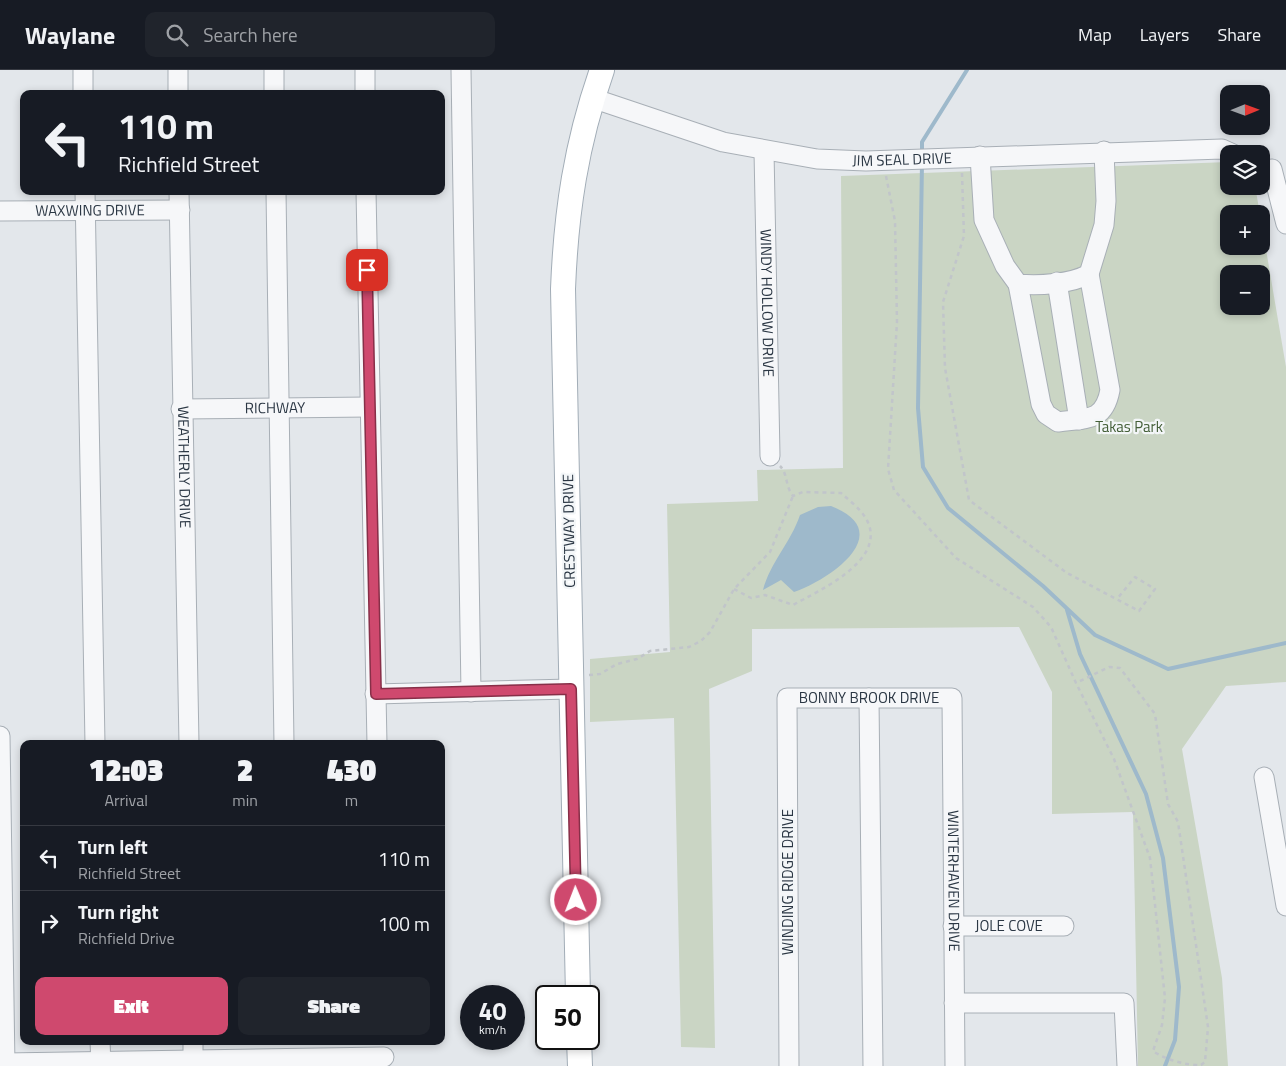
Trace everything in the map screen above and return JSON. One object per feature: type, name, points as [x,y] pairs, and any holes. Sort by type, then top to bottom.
[{"type":"main road","name":"CRESTWAY DRIVE","points":[[578,985],[563,290],[566,228],[573,179],[592,98],[602,70]]},
{"type":"main road","points":[[579,1050],[580,1066]]},
{"type":"street","points":[[83,70],[84,90]]},
{"type":"street","points":[[178,70],[178,90]]},
{"type":"street","points":[[274,70],[274,90]]},
{"type":"street","points":[[365,70],[365,90]]},
{"type":"street","points":[[461,70],[471,692]]},
{"type":"street","name":"JIM SEAL DRIVE","points":[[592,98],[723,142],[764,151],[818,159],[883,160],[1104,151],[1220,152]]},
{"type":"street","name":"WINDY HOLLOW DRIVE","points":[[764,151],[770,456]]},
{"type":"street","points":[[971,156],[984,220],[1005,266],[1018,284],[1041,404],[1046,414],[1058,422],[1079,420],[1097,415],[1107,405],[1110,390],[1089,274],[1104,226],[1106,201],[1104,151]]},
{"type":"street","points":[[1273,169],[1286,224]]},
{"type":"street","points":[[85,195],[95,740]]},
{"type":"street","name":"WEATHERLY DRIVE","points":[[180,195],[182,409],[189,740]]},
{"type":"street","points":[[276,195],[284,740]]},
{"type":"street","points":[[366,195],[377,740]]},
{"type":"street","name":"WAXWING DRIVE","points":[[0,211],[180,210]]},
{"type":"street","points":[[1018,284],[1080,279],[1089,274]]},
{"type":"street","points":[[1057,282],[1079,420]]},
{"type":"street","name":"RICHWAY","points":[[182,409],[369,407]]},
{"type":"street","points":[[376,694],[471,692],[571,683]]},
{"type":"street","name":"BONNY BROOK DRIVE","points":[[787,698],[952,698]]},
{"type":"street","name":"WINDING RIDGE DRIVE","points":[[787,698],[790,1066]]},
{"type":"street","points":[[869,698],[873,1066]]},
{"type":"street","name":"WINTERHAVEN DRIVE","points":[[952,698],[955,1066]]},
{"type":"street","points":[[0,736],[5,1065],[193,1063],[290,1050],[383,1055]]},
{"type":"street","points":[[1264,777],[1278,806],[1286,906]]},
{"type":"street","name":"JOLE COVE","points":[[953,926],[1064,926]]},
{"type":"street","points":[[954,1003],[1124,1003],[1127,1066]]},
{"type":"street","points":[[100,1045],[101,1064]]},
{"type":"street","points":[[193,1045],[193,1063]]},
{"type":"path","points":[[971,156],[964,236],[943,302],[946,368],[969,500],[1067,573],[1139,611],[1155,589],[1135,577],[1117,599]]},
{"type":"path","points":[[883,160],[895,231],[897,322],[888,469],[894,490],[956,558],[1033,607],[1051,627],[1076,683],[1114,759],[1150,858],[1165,998],[1162,1025],[1153,1051],[1179,1062],[1196,1066],[1205,1062],[1208,1027],[1178,822],[1168,804],[1155,714],[1120,668],[1109,667],[1076,683]]},
{"type":"path","points":[[783,469],[787,489],[793,496]]},
{"type":"path","points":[[571,683],[600,674],[617,664],[637,659],[650,651],[689,648],[710,632],[734,589],[770,552],[793,496],[803,492],[841,493],[861,512],[869,525],[868,545],[856,565],[838,580],[793,605],[765,595],[751,598],[734,589]]},
{"type":"green space","name":"Takas Park","points":[[1220,162],[1220,195],[1257,195],[1258,205],[1220,205],[1220,255],[1267,255],[1269,265],[1220,265],[1220,315],[1270,315],[1270,273],[1286,367],[1286,682],[1226,686],[1182,749],[1222,978],[1228,1066],[1138,1066],[1133,812],[1052,814],[1052,692],[1019,627],[752,629],[752,671],[709,689],[715,1048],[681,1047],[674,718],[590,722],[590,659],[670,652],[667,504],[758,501],[757,470],[843,468],[841,176]]},
{"type":"water","points":[[831,506],[850,517],[859,529],[858,541],[851,554],[840,566],[809,586],[794,592],[781,580],[763,590],[770,571],[800,515],[818,507]]},
{"type":"waterway","points":[[922,154],[922,142],[967,70]]},
{"type":"waterway","points":[[922,163],[918,408],[923,467],[948,508],[1043,586],[1095,635],[1168,669],[1286,643]]},
{"type":"waterway","points":[[1067,610],[1080,654],[1146,794],[1163,858],[1179,987],[1175,1040],[1165,1066]]},
{"type":"route","points":[[367,270],[376,694],[571,689],[576,900]]}]
